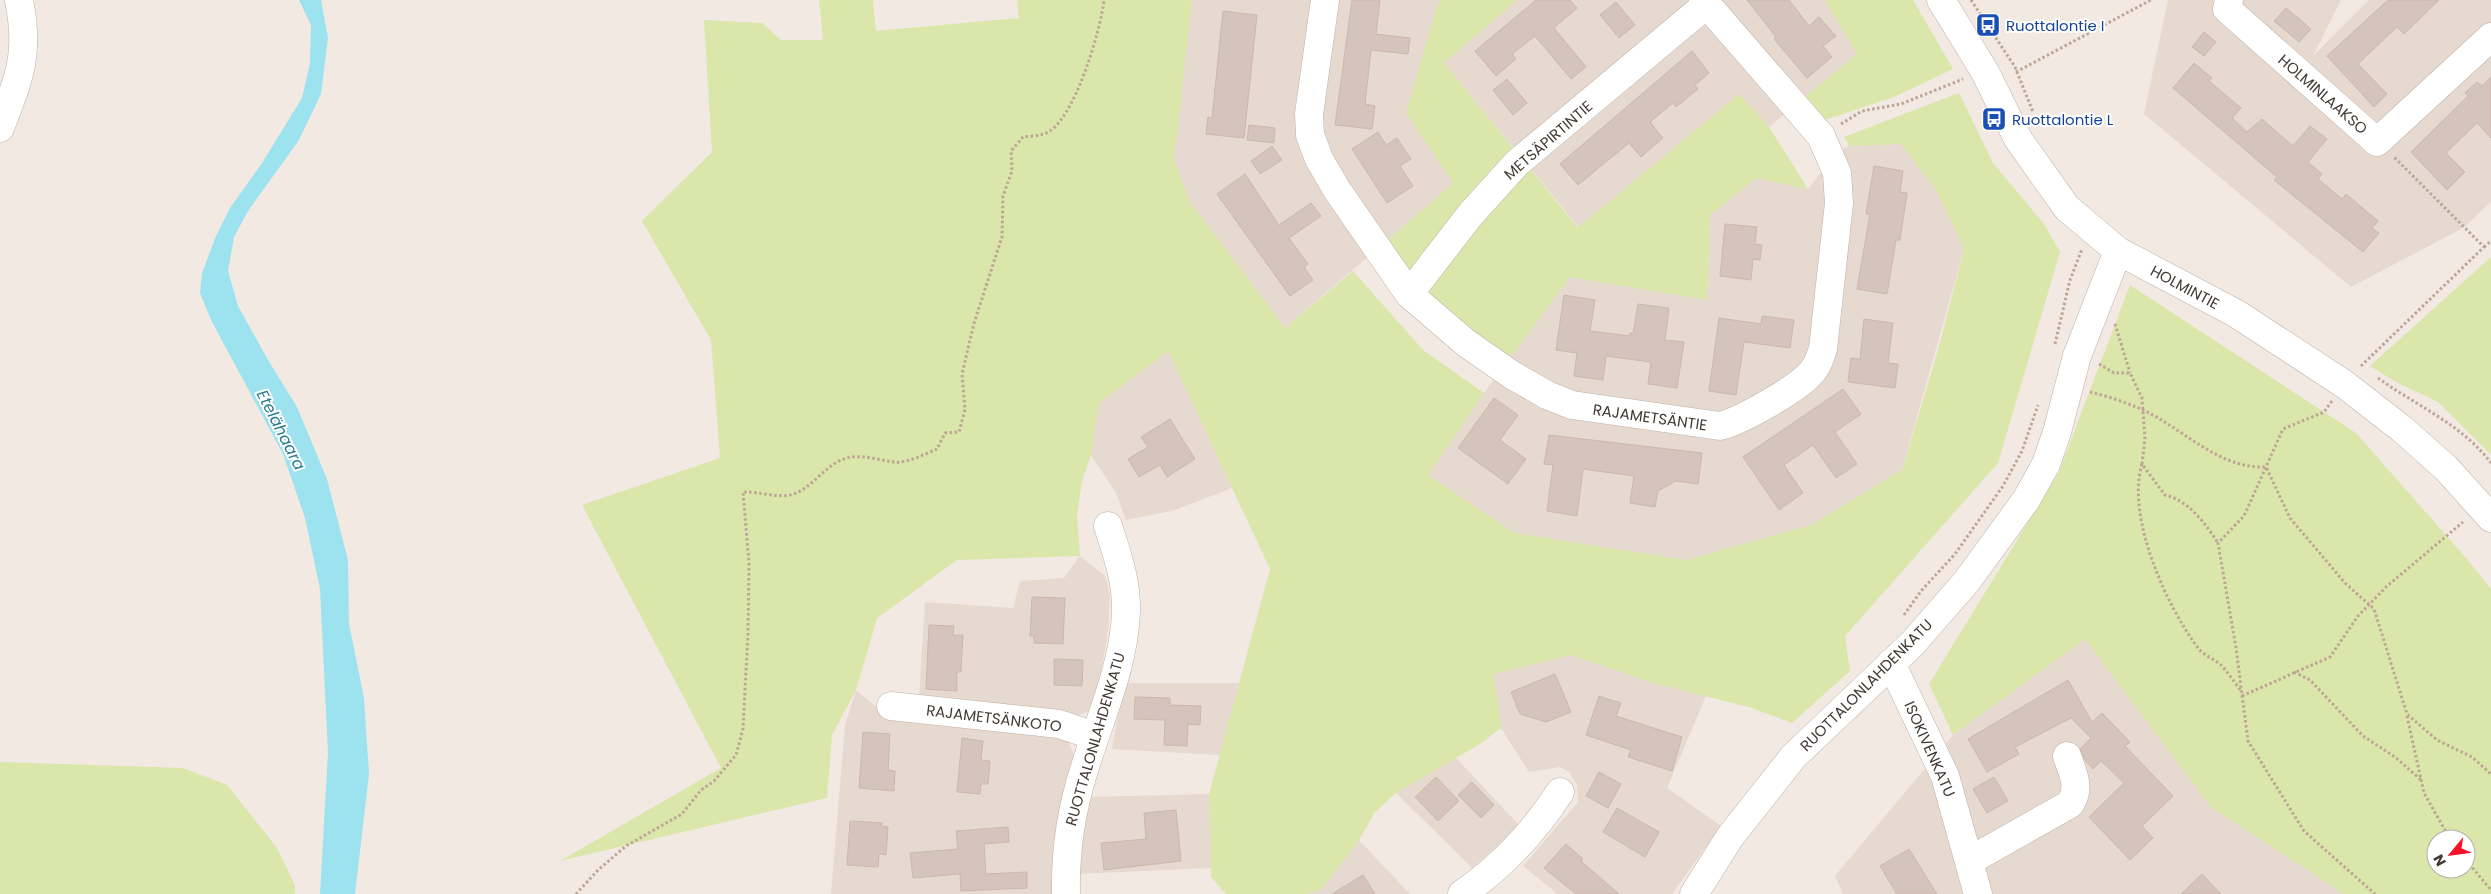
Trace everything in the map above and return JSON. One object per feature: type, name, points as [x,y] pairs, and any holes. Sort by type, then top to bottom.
[{"type":"street","points":[[0,128],[19,79],[24,50],[19,0]]},
{"type":"street","name":"RAJAMETSÄNTIE","points":[[1325,0],[1309,114],[1310,135],[1319,159],[1337,190],[1409,294],[1466,343],[1512,375],[1547,395],[1572,405],[1708,426],[1733,423],[1805,379],[1816,366],[1823,349],[1839,203],[1837,173],[1821,136],[1704,2]]},
{"type":"street","name":"HOLMINTIE","points":[[1941,0],[1985,72],[2018,139],[2067,208],[2118,251],[2237,314],[2353,370],[2402,429],[2446,468],[2487,512]]},
{"type":"street","name":"HOLMINLAAKSO","points":[[2229,0],[2227,9],[2377,142],[2491,37]]},
{"type":"street","name":"METSÄPIRTINTIE","points":[[1409,294],[1470,214],[1517,163],[1704,2]]},
{"type":"street","name":"RUOTTALONLAHDENKATU","points":[[1694,894],[1730,837],[1792,757],[1912,644],[1967,581],[2026,500],[2046,464],[2058,432],[2068,388],[2065,355],[2103,290],[2118,251]]},
{"type":"street","name":"RUOTTALONLAHDENKATU","points":[[1066,894],[1069,831],[1083,772],[1112,688],[1126,612],[1124,575],[1108,526]]},
{"type":"street","name":"ISOKIVENKATU","points":[[1891,663],[1945,776],[1978,894]]},
{"type":"street","name":"RAJAMETSÄNKOTO","points":[[891,706],[1059,724],[1095,736]]},
{"type":"street","points":[[1969,861],[2070,804],[2076,795],[2076,781],[2067,756]]},
{"type":"street","points":[[1462,894],[1485,878],[1541,822],[1560,792]]},
{"type":"path","points":[[576,894],[598,870],[626,846],[682,814],[701,790],[714,781],[736,755],[743,728],[748,634],[749,563],[743,492],[760,491],[776,496],[796,494],[813,483],[836,462],[848,457],[880,459],[895,463],[937,449],[945,432],[959,432],[965,410],[962,374],[974,323],[1002,237],[1003,196],[1012,171],[1011,152],[1023,137],[1046,133],[1058,124],[1084,77],[1104,0]]},
{"type":"path","points":[[1971,0],[2015,67],[2036,119]]},
{"type":"path","points":[[2016,72],[2150,0]]},
{"type":"path","points":[[1821,136],[1862,111],[1901,104],[1985,72],[2015,67]]},
{"type":"path","points":[[2377,142],[2484,247]]},
{"type":"path","points":[[2090,229],[2070,280],[2065,355],[2101,365],[2114,373],[2130,373]]},
{"type":"path","points":[[2218,543],[2244,516],[2282,429],[2324,412],[2353,370],[2491,241]]},
{"type":"path","points":[[2103,290],[2124,348],[2130,373],[2142,398],[2145,439],[2138,489],[2140,518],[2149,554],[2161,583],[2198,649],[2222,666],[2241,694]]},
{"type":"path","points":[[2353,370],[2368,371]]},
{"type":"path","points":[[2374,376],[2441,418],[2483,452],[2491,463]]},
{"type":"path","points":[[2068,388],[2105,396],[2142,410],[2231,463],[2249,468],[2266,467]]},
{"type":"path","points":[[1900,620],[1921,591],[1954,554],[2003,486],[2022,451],[2040,397]]},
{"type":"path","points":[[2142,464],[2165,496],[2174,497],[2204,522],[2218,543],[2248,741],[2304,831],[2375,894]]},
{"type":"path","points":[[2266,467],[2290,518],[2346,583],[2374,608],[2407,714],[2424,793],[2444,829]]},
{"type":"path","points":[[2241,694],[2330,656],[2358,616],[2386,587],[2487,512]]},
{"type":"path","points":[[2294,672],[2310,680],[2363,736],[2395,757],[2421,780]]},
{"type":"path","points":[[2407,714],[2437,740],[2472,757],[2491,774]]},
{"type":"path","points":[[2476,872],[2491,890]]},
{"type":"shaded area","points":[[1192,0],[1441,0],[1437,5],[1406,113],[1454,183],[1285,328],[1190,202],[1174,160]]},
{"type":"shaded area","points":[[1517,0],[1825,0],[1857,54],[1769,127],[1739,94],[1579,228],[1444,63]]},
{"type":"shaded area","points":[[2168,0],[2341,0],[2313,56],[2369,0],[2491,0],[2491,202],[2463,228],[2351,287],[2144,114]]},
{"type":"shaded area","points":[[1901,144],[1937,191],[1964,249],[1902,470],[1811,525],[1686,560],[1514,533],[1428,475],[1484,393],[1570,277],[1707,300],[1710,215],[1756,178],[1808,189],[1837,152],[1849,146]]},
{"type":"shaded area","points":[[1168,351],[1232,488],[1172,511],[1126,520],[1116,493],[1091,455],[1099,403]]},
{"type":"shaded area","points":[[1080,556],[1105,576],[1110,595],[1108,631],[1096,703],[1090,711],[1076,716],[919,698],[925,602],[1013,608],[1020,581],[1064,578]]},
{"type":"shaded area","points":[[2085,638],[2211,807],[2344,894],[1843,894],[1835,876],[1953,735]]},
{"type":"shaded area","points":[[1572,655],[1650,682],[1706,696],[1667,788],[1721,826],[1672,894],[1558,894],[1523,866],[1578,802],[1577,785],[1569,772],[1560,767],[1529,772],[1501,728],[1493,674]]},
{"type":"shaded area","points":[[1124,683],[1239,683],[1220,755],[1112,749]]},
{"type":"shaded area","points":[[856,690],[880,710],[1058,736],[1068,741],[1073,753],[1073,765],[1056,894],[831,894],[845,725]]},
{"type":"shaded area","points":[[1455,757],[1520,826],[1472,868],[1396,793]]},
{"type":"shaded area","points":[[1209,794],[1211,868],[1076,874],[1081,835],[1091,797]]},
{"type":"shaded area","points":[[1359,840],[1410,894],[1306,894],[1321,890]]},
{"type":"green space","points":[[819,0],[873,0],[876,31],[1019,18],[1017,0],[1192,0],[1174,160],[1190,202],[1285,328],[1353,271],[1423,350],[1484,393],[1428,475],[1514,533],[1686,560],[1811,525],[1902,470],[1938,350],[1964,249],[1937,191],[1901,144],[1849,146],[1844,137],[1959,93],[1993,163],[2044,224],[2060,252],[1998,463],[1845,636],[1850,671],[1792,723],[1752,708],[1650,682],[1572,655],[1494,674],[1501,728],[1480,744],[1396,793],[1375,812],[1359,840],[1321,890],[1306,894],[1226,894],[1211,877],[1209,794],[1270,569],[1168,351],[1099,403],[1091,455],[1082,481],[1077,516],[1080,556],[957,560],[877,618],[856,690],[832,735],[827,798],[560,861],[721,768],[582,505],[720,458],[711,340],[642,221],[712,152],[704,20],[762,23],[781,40],[823,40]]},
{"type":"green space","points":[[1441,0],[1517,0],[1444,63],[1578,228],[1739,94],[1769,127],[1808,189],[1756,178],[1710,215],[1707,300],[1570,277],[1508,361],[1430,300],[1387,241],[1453,183],[1406,113],[1437,5]]},
{"type":"green space","points":[[1825,0],[1913,0],[1953,69],[1894,97],[1810,125],[1794,106],[1857,54]]},
{"type":"green space","points":[[2491,257],[2491,455],[2438,402],[2396,382],[2370,366]]},
{"type":"green space","points":[[2130,285],[2356,433],[2491,589],[2491,894],[2344,894],[2211,807],[2085,639],[1953,735],[1929,684],[2059,472]]},
{"type":"green space","points":[[0,762],[183,768],[227,785],[277,848],[295,886],[295,894],[0,894]]},
{"type":"water","name":"Etelähaara","points":[[299,0],[321,0],[328,38],[321,94],[299,140],[248,211],[234,237],[228,271],[238,306],[297,407],[327,479],[348,560],[349,624],[364,698],[369,774],[355,894],[320,894],[328,752],[320,589],[305,518],[283,454],[211,320],[200,293],[202,273],[216,236],[230,208],[262,163],[302,98],[310,63],[311,25]]},
{"type":"building","points":[[1352,0],[1380,0],[1376,34],[1410,38],[1408,54],[1371,50],[1365,104],[1375,106],[1372,129],[1335,125]]},
{"type":"building","points":[[1536,0],[1570,0],[1577,8],[1554,28],[1586,67],[1571,79],[1535,36],[1512,54],[1516,59],[1496,76],[1475,51]]},
{"type":"building","points":[[1747,0],[1789,0],[1809,26],[1819,17],[1836,36],[1823,46],[1832,57],[1807,78],[1774,39],[1776,37]]},
{"type":"building","points":[[2388,0],[2439,0],[2404,34],[2397,27],[2358,64],[2387,94],[2374,107],[2327,56]]},
{"type":"building","points":[[1616,2],[1635,25],[1619,38],[1600,15]]},
{"type":"building","points":[[2286,8],[2311,29],[2299,42],[2274,21]]},
{"type":"building","points":[[1223,11],[1257,15],[1244,138],[1206,134],[1208,117],[1212,118]]},
{"type":"building","points":[[2204,32],[2216,42],[2204,56],[2192,47]]},
{"type":"building","points":[[1692,51],[1709,73],[1695,85],[1698,89],[1676,107],[1673,103],[1650,122],[1663,138],[1641,157],[1629,143],[1578,185],[1560,164]]},
{"type":"building","points":[[2194,63],[2212,78],[2209,81],[2241,108],[2232,118],[2247,132],[2262,119],[2293,146],[2310,126],[2327,139],[2308,162],[2322,174],[2318,179],[2342,199],[2346,194],[2378,221],[2372,228],[2379,233],[2363,252],[2274,180],[2277,177],[2173,88]]},
{"type":"building","points":[[2491,77],[2491,138],[2477,123],[2446,153],[2465,172],[2447,190],[2411,152],[2468,96],[2465,93],[2477,82],[2482,86]]},
{"type":"building","points":[[1507,79],[1527,103],[1513,115],[1493,90]]},
{"type":"building","points":[[1249,125],[1275,128],[1274,143],[1247,140]]},
{"type":"building","points":[[1378,132],[1386,145],[1397,138],[1411,159],[1400,166],[1413,186],[1387,203],[1352,149]]},
{"type":"building","points":[[1272,146],[1282,160],[1260,174],[1251,161]]},
{"type":"building","points":[[1874,166],[1903,171],[1900,192],[1907,193],[1900,240],[1896,240],[1887,294],[1857,289],[1870,214],[1866,214]]},
{"type":"building","points":[[1245,174],[1279,225],[1311,203],[1321,216],[1289,238],[1308,264],[1304,267],[1313,280],[1290,296],[1217,194]]},
{"type":"building","points":[[1725,224],[1757,227],[1755,244],[1762,245],[1760,260],[1753,259],[1751,280],[1720,276]]},
{"type":"building","points":[[1564,295],[1595,300],[1590,331],[1630,336],[1630,333],[1633,334],[1638,304],[1669,308],[1665,340],[1684,342],[1677,388],[1648,384],[1651,362],[1606,356],[1603,380],[1574,376],[1577,353],[1556,350]]},
{"type":"building","points":[[1762,316],[1794,320],[1790,348],[1744,342],[1736,395],[1709,391],[1719,318],[1761,324]]},
{"type":"building","points":[[1864,319],[1893,323],[1888,363],[1898,364],[1895,388],[1848,382],[1851,358],[1860,359]]},
{"type":"building","points":[[1843,389],[1861,414],[1835,432],[1857,464],[1836,478],[1813,445],[1784,465],[1803,493],[1779,510],[1743,457]]},
{"type":"building","points":[[1494,398],[1518,415],[1500,440],[1526,459],[1508,484],[1458,448]]},
{"type":"building","points":[[1170,419],[1195,459],[1167,477],[1160,465],[1139,477],[1128,459],[1148,447],[1141,437]]},
{"type":"building","points":[[1549,435],[1702,453],[1698,484],[1676,481],[1658,491],[1655,507],[1630,503],[1634,476],[1583,469],[1577,516],[1547,511],[1553,465],[1544,464]]},
{"type":"building","points":[[1032,597],[1065,598],[1063,644],[1034,643],[1034,636],[1030,636]]},
{"type":"building","points":[[929,625],[954,626],[953,635],[963,635],[961,672],[957,672],[957,691],[926,689]]},
{"type":"building","points":[[1054,659],[1083,660],[1082,686],[1054,685]]},
{"type":"building","points":[[1555,674],[1571,712],[1546,722],[1520,714],[1511,692]]},
{"type":"building","points":[[2068,680],[2092,722],[2102,713],[2130,742],[2125,746],[2173,796],[2142,826],[2153,838],[2130,860],[2089,817],[2124,783],[2101,761],[2093,769],[2085,760],[2080,749],[2091,738],[2071,718],[2015,747],[2019,754],[1987,772],[1968,739]]},
{"type":"building","points":[[1599,696],[1621,703],[1616,716],[1682,737],[1672,771],[1628,757],[1631,750],[1586,735]]},
{"type":"building","points":[[1135,697],[1170,698],[1170,705],[1201,706],[1200,725],[1188,724],[1187,746],[1164,745],[1165,720],[1134,719]]},
{"type":"building","points":[[863,732],[890,734],[888,770],[895,771],[894,791],[859,788]]},
{"type":"building","points":[[962,738],[983,741],[981,760],[990,761],[988,784],[981,784],[980,794],[957,792]]},
{"type":"building","points":[[1599,772],[1621,784],[1608,808],[1586,796]]},
{"type":"building","points":[[1436,777],[1459,801],[1438,821],[1415,797]]},
{"type":"building","points":[[1994,777],[2008,801],[1987,813],[1973,789]]},
{"type":"building","points":[[1472,782],[1494,805],[1481,818],[1458,795]]},
{"type":"building","points":[[1617,808],[1659,832],[1645,857],[1603,832]]},
{"type":"building","points":[[1176,810],[1181,861],[1104,870],[1101,843],[1146,839],[1144,813]]},
{"type":"building","points":[[850,821],[882,823],[881,826],[888,827],[886,855],[879,854],[878,867],[847,865]]},
{"type":"building","points":[[1008,827],[1009,842],[984,844],[986,874],[1027,872],[1027,888],[961,891],[960,874],[913,878],[910,853],[958,849],[956,831]]},
{"type":"building","points":[[1566,844],[1583,859],[1581,861],[1619,894],[1576,894],[1544,868]]},
{"type":"building","points":[[1909,849],[1937,894],[1897,894],[1880,866]]},
{"type":"building","points":[[2202,874],[2221,894],[2181,894]]},
{"type":"building","points":[[1363,875],[1375,894],[1332,894]]},
{"type":"place","name":"Ruottalontie I","points":[[1988,25]]},
{"type":"place","name":"Ruottalontie L","points":[[1994,119]]}]
